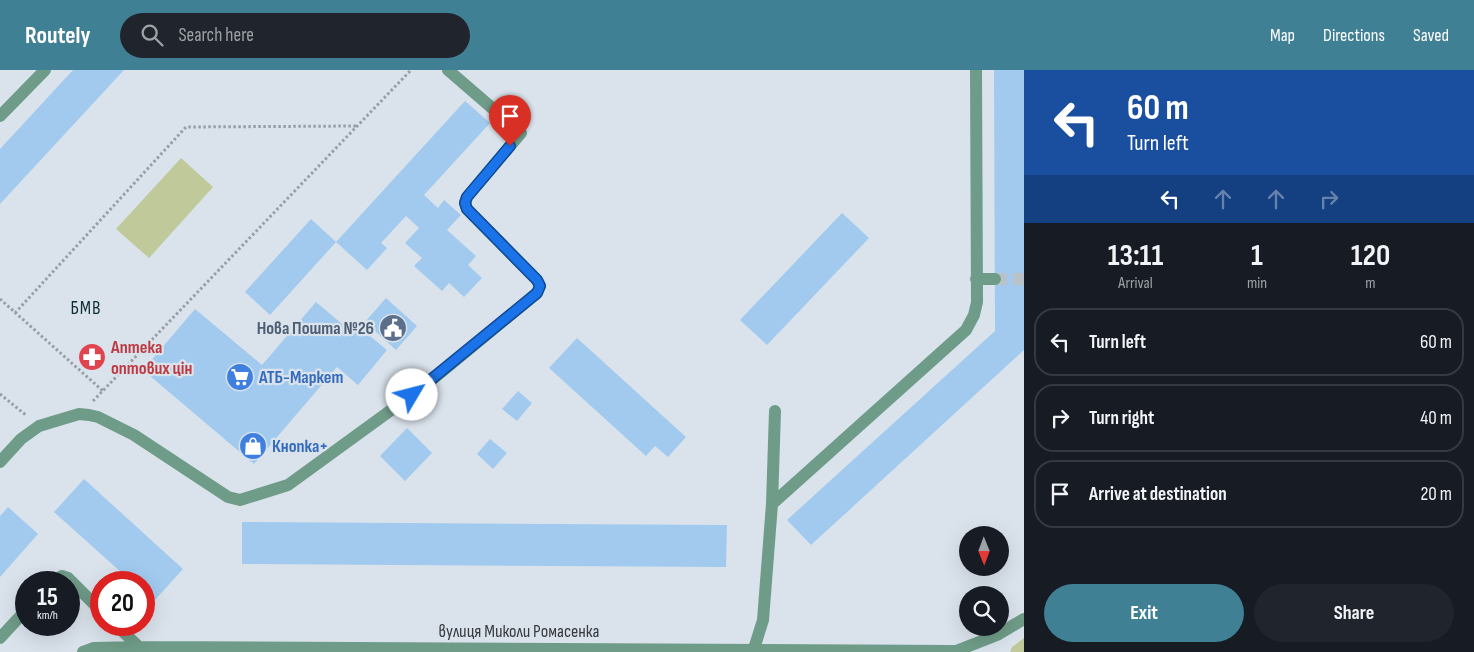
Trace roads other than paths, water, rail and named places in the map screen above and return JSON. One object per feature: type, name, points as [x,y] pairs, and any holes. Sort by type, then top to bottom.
[{"type":"street","points":[[0,116],[45,70]]},
{"type":"street","points":[[0,462],[21,439],[39,426],[79,414],[98,417],[134,435],[228,498],[240,500],[288,485],[427,384],[537,293],[540,286],[537,280],[467,209],[465,203],[467,197],[521,133],[448,70]]},
{"type":"street","points":[[772,504],[966,330],[974,315],[977,302],[976,70]]},
{"type":"street","points":[[976,279],[995,279]]},
{"type":"street","points":[[753,651],[763,620],[772,504],[775,411]]},
{"type":"street","points":[[80,590],[90,600]]},
{"type":"street","points":[[956,651],[997,635],[1024,619]]},
{"type":"street","points":[[0,638],[15,622]]},
{"type":"street","points":[[128,636],[139,647]]},
{"type":"street","name":"вулиця Миколи Ромасенка","points":[[84,652],[94,648],[139,647],[301,650],[956,651]]},
{"type":"tunnel","points":[[995,279],[1024,279]]},
{"type":"place","name":"Нова Пошта №26","points":[[393,328]]},
{"type":"place","name":"Аптека оптових цін","points":[[92,357]]},
{"type":"place","name":"АТБ-Маркет","points":[[240,377]]},
{"type":"place","name":"Кнопка+","points":[[253,446]]},
{"type":"district","name":"БМВ","points":[[86,308]]}]
